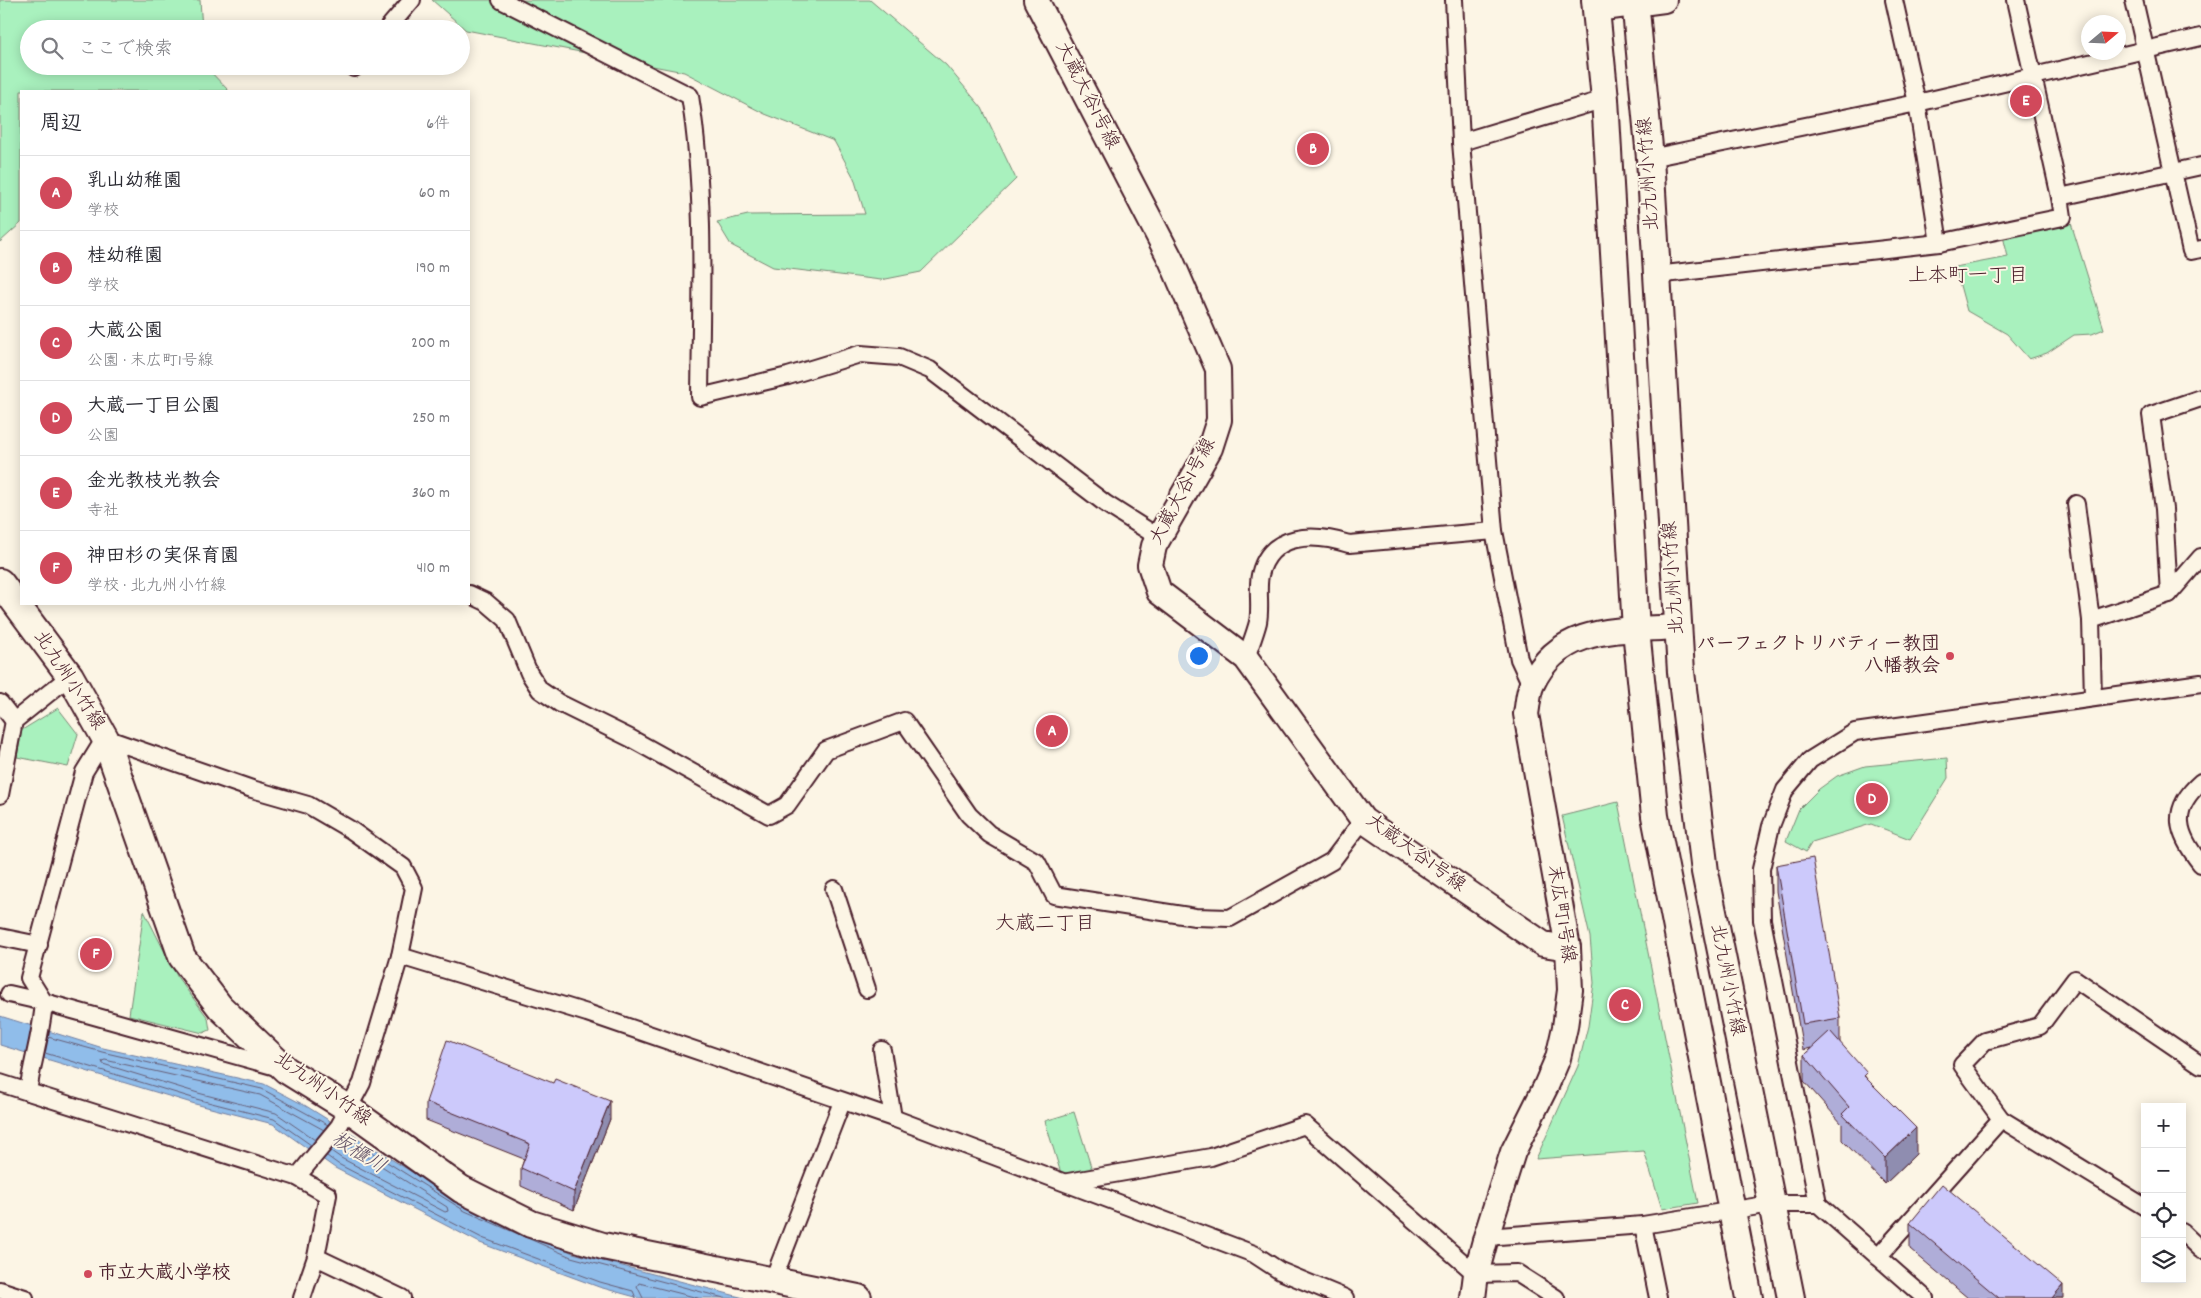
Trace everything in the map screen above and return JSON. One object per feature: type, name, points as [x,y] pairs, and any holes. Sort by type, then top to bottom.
[{"type":"main road","name":"北九州小竹線","points":[[1635,2],[1650,158],[1681,672],[1705,872],[1791,1298]]},
{"type":"main road","name":"北九州小竹線","points":[[1595,5],[1605,99],[1636,630],[1655,816],[1749,1298]]},
{"type":"main road","name":"北九州小竹線","points":[[0,582],[70,676],[105,738],[182,957],[220,1007],[286,1070],[344,1118],[461,1189],[531,1224],[603,1246],[858,1298]]},
{"type":"street","points":[[395,20],[412,0]]},
{"type":"street","points":[[501,0],[690,96],[696,136],[701,250],[700,398],[788,376],[860,354],[899,357],[930,370],[1106,504],[1158,537]]},
{"type":"street","name":"大蔵大谷1号線","points":[[1036,0],[1170,260],[1218,369],[1219,420],[1210,448],[1154,546],[1150,565],[1159,592],[1246,658],[1363,820],[1543,944],[1568,948]]},
{"type":"street","points":[[1454,0],[1462,142],[1494,531],[1519,659],[1531,686]]},
{"type":"street","points":[[1595,5],[1664,0]]},
{"type":"street","points":[[1894,0],[1917,103],[1939,243]]},
{"type":"street","points":[[1656,275],[1939,243],[2063,217],[2016,0]]},
{"type":"street","points":[[2134,0],[2191,251],[2201,249]]},
{"type":"street","points":[[1650,158],[1917,103],[2201,37]]},
{"type":"street","points":[[1462,142],[1605,99]]},
{"type":"street","points":[[2060,197],[2201,166]]},
{"type":"street","points":[[2168,594],[2164,509],[2151,415],[2201,398]]},
{"type":"street","points":[[2076,504],[2091,620],[2092,698]]},
{"type":"street","points":[[1246,658],[1258,620],[1260,577],[1265,560],[1281,544],[1301,537],[1328,538],[1349,544],[1494,531]]},
{"type":"street","points":[[2091,620],[2168,594],[2201,557]]},
{"type":"street","points":[[470,594],[486,602],[507,620],[529,673],[540,690],[559,703],[630,738],[769,815],[787,806],[826,750],[904,721],[969,815],[989,834],[1037,862],[1054,895],[1195,917],[1230,918],[1332,861],[1363,820]]},
{"type":"street","name":"末広町1号線","points":[[1473,1298],[1476,1274],[1486,1237],[1513,1152],[1558,1058],[1565,1027],[1570,990],[1568,948],[1526,714],[1531,686],[1542,666],[1565,644],[1596,633],[1678,627]]},
{"type":"street","points":[[0,796],[14,721],[70,676]]},
{"type":"street","points":[[1925,1298],[1818,1204],[1762,920],[1761,869],[1771,826],[1785,790],[1810,760],[1855,732],[2201,683]]},
{"type":"street","points":[[0,703],[14,721]]},
{"type":"street","points":[[28,1092],[31,1065],[44,1008],[29,978],[84,772],[105,738],[252,789],[308,805],[351,830],[403,867],[414,888],[400,956],[362,1083],[344,1118],[296,1177]]},
{"type":"street","points":[[2201,782],[2187,795],[2179,811],[2180,831],[2201,864]]},
{"type":"street","points":[[834,889],[867,989]]},
{"type":"street","points":[[0,937],[38,945]]},
{"type":"street","points":[[400,956],[587,1012],[842,1102],[893,1118],[1068,1182],[1254,1254],[1280,1271],[1345,1298]]},
{"type":"street","points":[[2141,1205],[2001,1119],[1962,1065],[1985,1042],[2040,1026],[2075,979],[2201,1065]]},
{"type":"street","points":[[9,994],[44,1008],[286,1070]]},
{"type":"street","points":[[882,1050],[893,1118]]},
{"type":"street","points":[[0,1083],[296,1177],[328,1196],[316,1257],[302,1298]]},
{"type":"street","points":[[772,1280],[842,1102]]},
{"type":"street","points":[[1878,1257],[2001,1119]]},
{"type":"street","points":[[1068,1182],[1211,1157],[1305,1124],[1476,1274],[1517,1273],[1556,1298]]},
{"type":"street","points":[[1486,1237],[1643,1225],[1771,1204],[1818,1204]]},
{"type":"street","points":[[1643,1225],[1658,1298]]},
{"type":"street","points":[[2186,1236],[2201,1250]]},
{"type":"street","points":[[316,1257],[402,1298]]},
{"type":"street","points":[[0,1290],[25,1298]]},
{"type":"green space","points":[[0,0],[200,0],[201,20],[20,20],[20,75],[214,75],[228,90],[20,90],[20,224],[0,242]]},
{"type":"green space","points":[[432,0],[870,0],[946,65],[982,108],[1016,179],[921,272],[881,280],[773,267],[731,245],[717,222],[748,215],[865,214],[854,178],[834,141],[765,114],[684,72],[470,31],[470,20],[455,20]]},
{"type":"green space","points":[[2071,223],[2104,329],[2092,334],[2074,335],[2047,353],[2029,359],[2007,334],[1967,311],[1955,267],[2008,257],[2002,232]]},
{"type":"green space","points":[[58,708],[78,734],[68,767],[17,757],[22,730]]},
{"type":"green space","points":[[1947,758],[1948,778],[1910,839],[1871,824],[1812,842],[1806,852],[1786,841],[1799,809],[1819,789],[1837,776],[1865,766]]},
{"type":"green space","points":[[1618,802],[1698,1203],[1662,1209],[1644,1151],[1536,1159],[1578,1066],[1588,1026],[1594,983],[1590,937],[1562,816]]},
{"type":"green space","points":[[144,911],[178,978],[208,1018],[210,1030],[203,1033],[129,1015]]},
{"type":"green space","points":[[1074,1112],[1092,1170],[1062,1177],[1045,1121]]},
{"type":"water","name":"板櫃川","points":[[0,1016],[103,1048],[264,1084],[306,1106],[468,1207],[573,1253],[744,1298],[639,1298],[599,1287],[480,1243],[335,1168],[273,1124],[195,1104],[0,1045]]},
{"type":"building","points":[[1813,858],[1840,1018],[1803,1024],[1776,865]]},
{"type":"building","points":[[1830,1031],[1867,1073],[1864,1076],[1916,1128],[1885,1158],[1842,1114],[1849,1107],[1804,1055]]},
{"type":"building","points":[[447,1040],[553,1083],[555,1079],[610,1101],[574,1192],[521,1168],[530,1144],[426,1102]]},
{"type":"building","points":[[1942,1184],[2063,1285],[2052,1298],[1999,1298],[1910,1223]]},
{"type":"place","name":"金光教枝光教会","points":[[2026,101]]},
{"type":"place","name":"桂幼稚園","points":[[1313,149]]},
{"type":"place","name":"パーフェクトリバティー教団 八幡教会","points":[[1950,656]]},
{"type":"place","name":"乳山幼稚園","points":[[1052,731]]},
{"type":"place","name":"大蔵一丁目公園","points":[[1872,799]]},
{"type":"place","name":"神田杉の実保育園","points":[[96,954]]},
{"type":"place","name":"大蔵公園","points":[[1625,1005]]},
{"type":"place","name":"市立大蔵小学校","points":[[88,1274]]},
{"type":"district","name":"上本町一丁目","points":[[1968,277]]},
{"type":"district","name":"大蔵二丁目","points":[[1045,925]]}]
